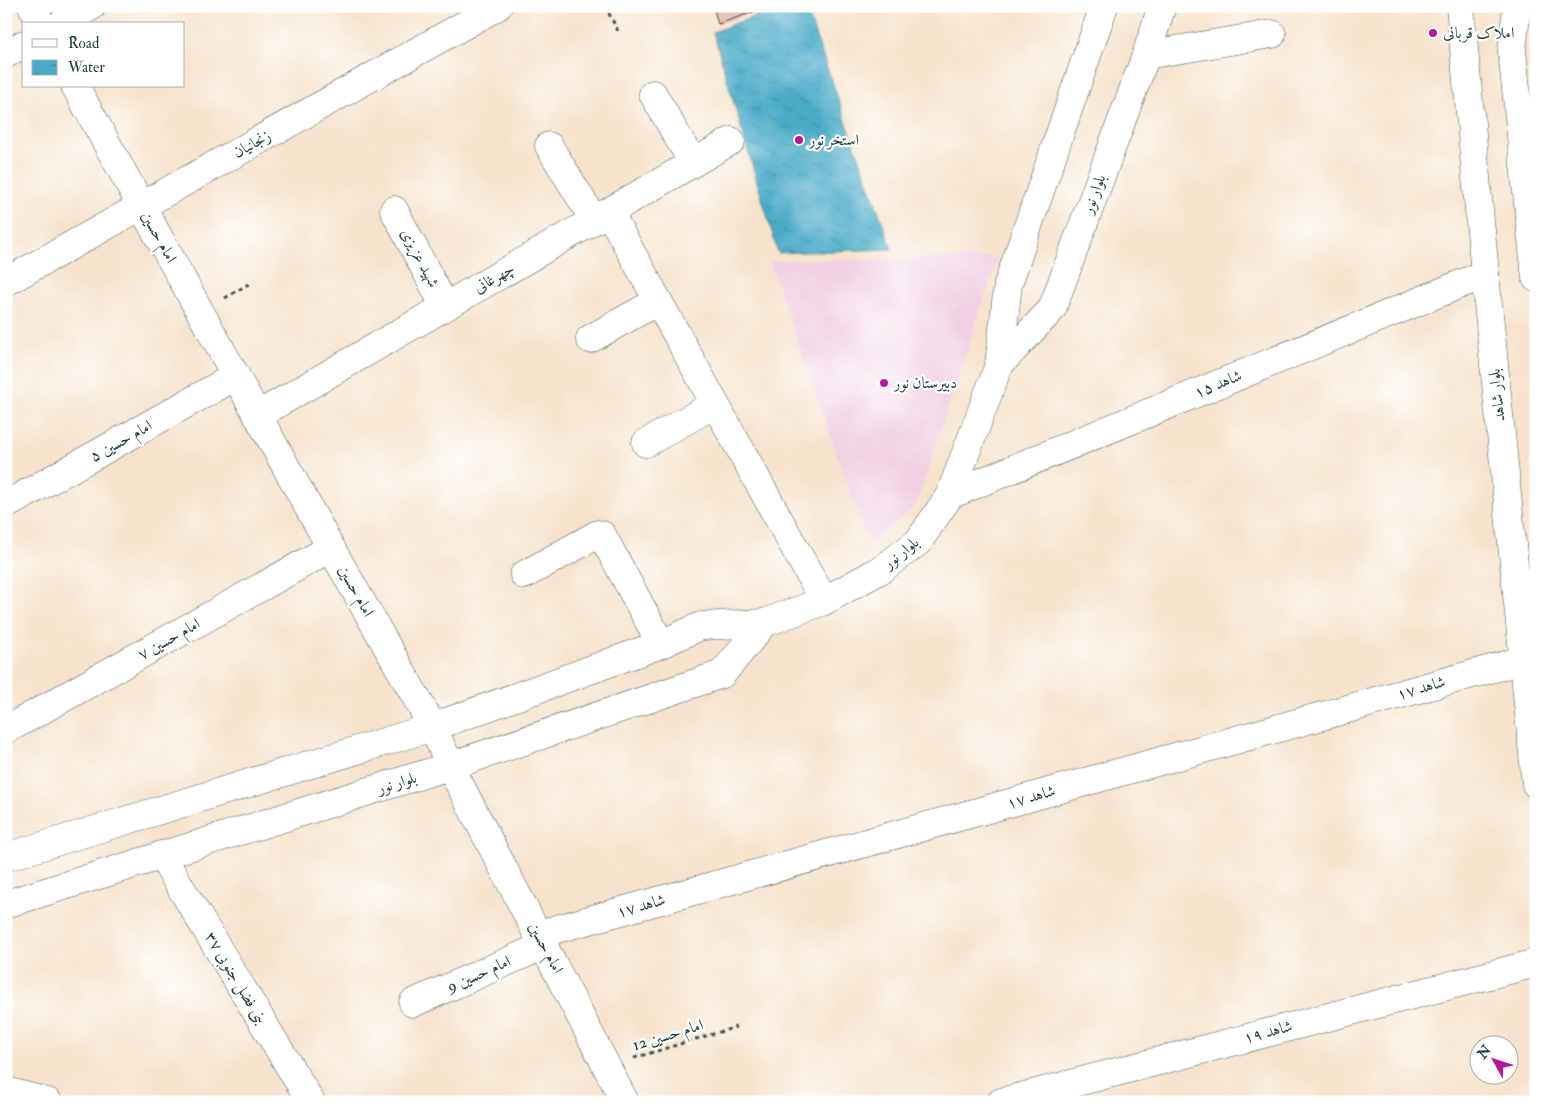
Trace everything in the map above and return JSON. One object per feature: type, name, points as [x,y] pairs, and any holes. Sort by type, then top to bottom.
[{"type":"street","points":[[32,6],[40,22]]},
{"type":"street","points":[[64,22],[92,6]]},
{"type":"street","name":"زنجانیان","points":[[6,282],[498,6]]},
{"type":"street","name":"بلوار نور","points":[[6,857],[433,727],[661,644],[701,626],[764,623],[824,601],[882,569],[918,542],[950,495],[999,365],[1008,284],[1104,6]]},
{"type":"street","name":"بلوار نور","points":[[999,365],[1052,309],[1146,55],[1162,6]]},
{"type":"street","name":"بلوار شاهد","points":[[1460,6],[1536,784]]},
{"type":"street","points":[[1517,6],[1512,51],[1536,278]]},
{"type":"street","points":[[1146,55],[1272,34]]},
{"type":"street","points":[[6,54],[22,45]]},
{"type":"street","name":"امام حسین","points":[[76,88],[433,727],[450,766],[625,1102]]},
{"type":"street","points":[[654,94],[693,163]]},
{"type":"street","name":"چهرغانی","points":[[258,415],[731,141]]},
{"type":"street","points":[[549,146],[602,216],[658,301],[824,601]]},
{"type":"street","name":"شهید عزیزی","points":[[394,210],[445,307]]},
{"type":"street","name":"شاهد ۱۵","points":[[950,495],[1485,274]]},
{"type":"street","points":[[590,339],[658,301]]},
{"type":"street","name":"امام حسین ۵","points":[[6,505],[236,376]]},
{"type":"street","points":[[646,443],[715,404]]},
{"type":"street","points":[[524,575],[598,534],[602,535],[661,644]]},
{"type":"street","name":"امام حسین ۷","points":[[6,730],[332,548]]},
{"type":"street","name":"بلوار نور","points":[[6,904],[450,766],[722,674],[764,623]]},
{"type":"street","name":"شاهد ۱۷","points":[[542,940],[1523,660]]},
{"type":"street","name":"بنی فضل جنوبی ۳۷","points":[[161,855],[311,1102]]},
{"type":"street","name":"امام حسین 9","points":[[413,1003],[542,940]]},
{"type":"street","name":"شاهد ۱۹","points":[[1001,1102],[1536,963]]},
{"type":"street","points":[[6,1091],[48,1102]]},
{"type":"path","points":[[605,6],[618,31]]},
{"type":"path","name":"امام حسین 12","points":[[607,1067],[736,1027]]},
{"type":"shaded area","name":"دبیرستان نور","points":[[998,257],[916,505],[869,545],[769,261]]},
{"type":"water","name":"استخر نور","points":[[781,6],[805,6],[892,249],[778,253],[713,32]]},
{"type":"building","points":[[713,6],[768,6],[768,7],[718,24]]},
{"type":"place","name":"املاک قربانی","points":[[1433,33]]},
{"type":"place","name":"استخر نور","points":[[799,140]]},
{"type":"place","name":"دبیرستان نور","points":[[884,383]]}]
